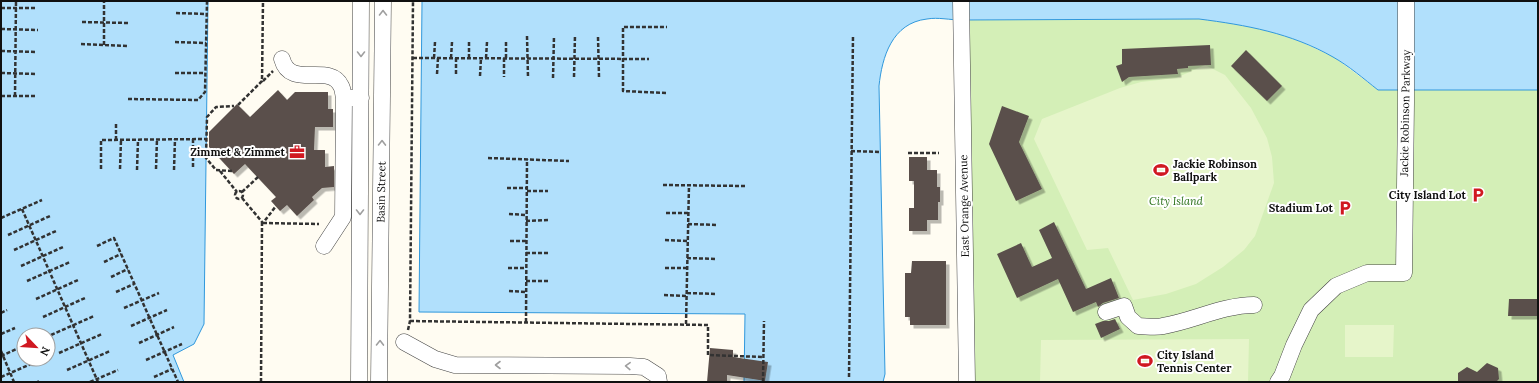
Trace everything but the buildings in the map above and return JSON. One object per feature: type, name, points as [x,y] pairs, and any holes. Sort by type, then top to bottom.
[{"type":"street","name":"Basin Street","points":[[359,382],[361,1]]},
{"type":"street","name":"Basin Street","points":[[379,382],[383,1]]},
{"type":"street","name":"East Orange Avenue","points":[[961,1],[967,382]]},
{"type":"street","name":"Jackie Robinson Parkway","points":[[1278,382],[1311,310],[1336,286],[1367,273],[1404,274],[1406,1]]},
{"type":"street","points":[[278,67],[284,66],[288,71],[296,75],[328,76],[340,84],[344,98],[343,216],[324,246]]},
{"type":"street","points":[[344,98],[382,102]]},
{"type":"street","points":[[343,180],[381,179]]},
{"type":"street","points":[[359,301],[380,300]]},
{"type":"street","points":[[1106,312],[1124,306],[1128,317],[1138,326],[1162,327],[1246,305],[1254,305]]},
{"type":"street","points":[[404,342],[435,359],[455,365],[644,367],[661,380]]},
{"type":"path","points":[[15,96],[16,1]]},
{"type":"path","points":[[104,1],[104,45]]},
{"type":"path","points":[[128,99],[198,100],[205,92],[207,1]]},
{"type":"path","points":[[232,171],[216,170],[206,158],[206,117],[216,107],[236,105],[262,82],[263,1]]},
{"type":"path","points":[[413,1],[410,321],[708,324],[708,355],[763,357]]},
{"type":"path","points":[[1,8],[37,8]]},
{"type":"path","points":[[176,13],[207,14]]},
{"type":"path","points":[[82,22],[129,23]]},
{"type":"path","points":[[666,93],[623,91],[622,27],[667,27]]},
{"type":"path","points":[[1,29],[38,30]]},
{"type":"path","points":[[574,77],[575,35]]},
{"type":"path","points":[[848,377],[853,35]]},
{"type":"path","points":[[528,36],[528,77]]},
{"type":"path","points":[[553,78],[554,36]]},
{"type":"path","points":[[598,37],[599,77]]},
{"type":"path","points":[[175,42],[206,43]]},
{"type":"path","points":[[434,58],[435,42]]},
{"type":"path","points":[[451,58],[452,42]]},
{"type":"path","points":[[469,42],[469,58]]},
{"type":"path","points":[[486,58],[487,42]]},
{"type":"path","points":[[504,77],[506,42]]},
{"type":"path","points":[[81,44],[129,46]]},
{"type":"path","points":[[1,51],[37,52]]},
{"type":"path","points":[[413,58],[649,59]]},
{"type":"path","points":[[437,74],[438,58]]},
{"type":"path","points":[[456,58],[456,76]]},
{"type":"path","points":[[480,76],[482,58]]},
{"type":"path","points":[[1,73],[37,74]]},
{"type":"path","points":[[176,73],[205,73]]},
{"type":"path","points":[[1,96],[37,96]]},
{"type":"path","points":[[116,122],[116,140]]},
{"type":"path","points":[[156,170],[157,139]]},
{"type":"path","points":[[174,170],[175,139]]},
{"type":"path","points":[[193,139],[193,169]]},
{"type":"path","points":[[101,169],[101,140],[206,139]]},
{"type":"path","points":[[120,170],[121,140]]},
{"type":"path","points":[[137,170],[138,140]]},
{"type":"path","points":[[851,151],[880,152]]},
{"type":"path","points":[[908,153],[938,153]]},
{"type":"path","points":[[488,158],[569,161]]},
{"type":"path","points":[[526,322],[527,159]]},
{"type":"path","points":[[220,171],[237,192]]},
{"type":"path","points":[[237,192],[242,192],[258,177]]},
{"type":"path","points":[[663,185],[745,186]]},
{"type":"path","points":[[686,324],[689,185]]},
{"type":"path","points":[[507,188],[548,192]]},
{"type":"path","points":[[237,192],[235,194],[236,198],[242,198]]},
{"type":"path","points":[[242,192],[242,198],[262,222],[261,382]]},
{"type":"path","points":[[1,218],[42,200]]},
{"type":"path","points":[[262,222],[276,206]]},
{"type":"path","points":[[22,209],[98,380]]},
{"type":"path","points":[[666,213],[688,213]]},
{"type":"path","points":[[509,214],[526,215]]},
{"type":"path","points":[[8,235],[50,216]]},
{"type":"path","points":[[526,221],[549,220]]},
{"type":"path","points":[[262,222],[319,224]]},
{"type":"path","points":[[688,224],[717,224]]},
{"type":"path","points":[[14,250],[56,231]]},
{"type":"path","points":[[97,246],[114,238],[178,382]]},
{"type":"path","points":[[665,240],[688,241]]},
{"type":"path","points":[[510,241],[526,241]]},
{"type":"path","points":[[21,266],[63,247]]},
{"type":"path","points":[[526,253],[549,253]]},
{"type":"path","points":[[104,262],[121,254]]},
{"type":"path","points":[[687,258],[716,259]]},
{"type":"path","points":[[27,281],[70,262]]},
{"type":"path","points":[[508,268],[526,268]]},
{"type":"path","points":[[665,268],[687,268]]},
{"type":"path","points":[[111,277],[128,269]]},
{"type":"path","points":[[36,299],[78,280]]},
{"type":"path","points":[[526,281],[549,281]]},
{"type":"path","points":[[116,292],[134,284]]},
{"type":"path","points":[[509,291],[526,292]]},
{"type":"path","points":[[124,308],[159,293]]},
{"type":"path","points":[[664,295],[716,294]]},
{"type":"path","points":[[43,317],[86,298]]},
{"type":"path","points":[[1,313],[7,310]]},
{"type":"path","points":[[131,326],[167,310]]},
{"type":"path","points":[[56,333],[94,316]]},
{"type":"path","points":[[763,382],[764,320]]},
{"type":"path","points":[[139,343],[174,327]]},
{"type":"path","points":[[1,334],[15,328]]},
{"type":"path","points":[[60,353],[102,334]]},
{"type":"path","points":[[146,360],[182,344]]},
{"type":"path","points":[[2,356],[16,349]]},
{"type":"path","points":[[1,351],[14,382]]},
{"type":"path","points":[[67,370],[110,351]]},
{"type":"path","points":[[1,377],[24,367]]},
{"type":"path","points":[[154,377],[172,368]]},
{"type":"path","points":[[90,382],[98,380],[118,370]]},
{"type":"green space","name":"City Island","points":[[1199,19],[1236,23],[1270,31],[1299,41],[1334,57],[1378,90],[1538,90],[1538,382],[967,382],[961,20]]},
{"type":"green space","name":"Jackie Robinson Ballpark","points":[[1205,65],[1225,75],[1251,108],[1267,138],[1272,157],[1274,183],[1255,236],[1244,250],[1223,267],[1196,284],[1166,294],[1133,300],[1108,248],[1087,250],[1034,139],[1042,119],[1120,88],[1141,82],[1176,78]]},
{"type":"green space","points":[[1345,325],[1394,325],[1393,357],[1345,357]]},
{"type":"green space","name":"City Island Tennis Center","points":[[1249,339],[1248,382],[1040,382],[1041,340]]},
{"type":"water","points":[[1,1],[208,1],[204,324],[194,344],[173,355],[184,382],[1,382]]},
{"type":"water","points":[[422,1],[1538,1],[1538,90],[1378,90],[1339,61],[1301,42],[1251,27],[1199,19],[961,20],[935,18],[915,22],[905,27],[897,34],[891,43],[886,53],[880,75],[879,86],[885,374],[883,382],[744,382],[745,314],[419,312]]},
{"type":"place","name":"Zimmet & Zimmet","points":[[297,152]]},
{"type":"place","name":"Jackie Robinson Ballpark","points":[[1161,170]]},
{"type":"place","name":"City Island Lot","points":[[1478,195]]},
{"type":"place","name":"Stadium Lot","points":[[1345,208]]},
{"type":"place","name":"City Island Tennis Center","points":[[1145,361]]}]
